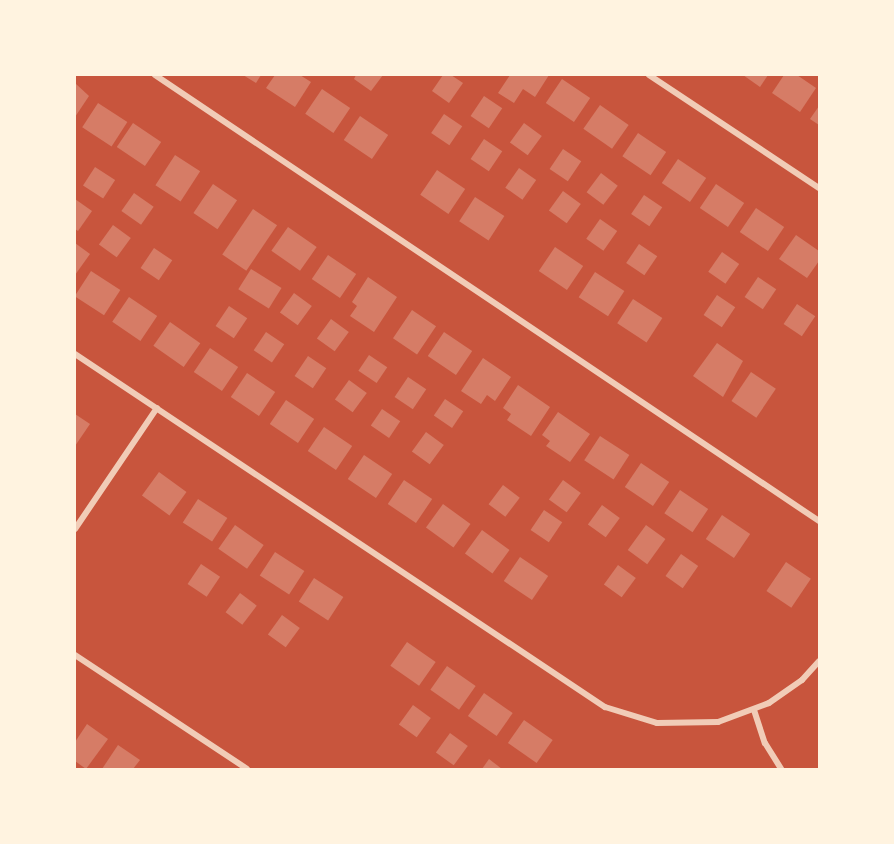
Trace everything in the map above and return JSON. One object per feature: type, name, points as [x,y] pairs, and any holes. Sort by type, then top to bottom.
[{"type":"street","points":[[155,75],[819,521]]},
{"type":"street","points":[[649,75],[819,188]]},
{"type":"street","points":[[75,354],[605,707],[637,719],[677,726],[718,722],[754,711],[786,692],[819,661]]},
{"type":"street","points":[[75,529],[157,408]]},
{"type":"street","points":[[75,655],[247,769]]},
{"type":"street","points":[[754,711],[765,742],[782,769]]},
{"type":"building","points":[[243,75],[261,75],[256,83]]},
{"type":"building","points":[[275,75],[300,75],[311,82],[295,107],[266,88]]},
{"type":"building","points":[[356,75],[383,75],[371,91],[354,79]]},
{"type":"building","points":[[443,75],[451,75],[463,83],[449,103],[432,91]]},
{"type":"building","points":[[510,75],[549,75],[535,97],[523,89],[514,103],[498,93]]},
{"type":"building","points":[[743,75],[768,75],[760,87]]},
{"type":"building","points":[[784,75],[797,75],[816,88],[800,112],[772,93]]},
{"type":"building","points":[[562,79],[590,98],[574,122],[546,103]]},
{"type":"building","points":[[75,83],[89,96],[75,117]]},
{"type":"building","points":[[322,89],[350,108],[333,133],[305,114]]},
{"type":"building","points":[[484,96],[502,108],[489,128],[471,116]]},
{"type":"building","points":[[98,103],[127,122],[112,146],[82,127]]},
{"type":"building","points":[[600,105],[629,125],[612,149],[583,129]]},
{"type":"building","points":[[819,106],[819,125],[810,119]]},
{"type":"building","points":[[444,114],[462,126],[449,145],[431,133]]},
{"type":"building","points":[[360,116],[388,135],[372,159],[344,140]]},
{"type":"building","points":[[133,123],[161,142],[145,166],[117,147]]},
{"type":"building","points":[[524,123],[542,136],[528,155],[510,142]]},
{"type":"building","points":[[638,133],[666,152],[651,175],[622,156]]},
{"type":"building","points":[[484,139],[502,151],[489,171],[471,159]]},
{"type":"building","points":[[563,149],[581,161],[568,181],[550,169]]},
{"type":"building","points":[[175,155],[200,171],[181,202],[155,185]]},
{"type":"building","points":[[678,159],[706,178],[690,202],[662,183]]},
{"type":"building","points":[[95,167],[115,180],[103,199],[83,185]]},
{"type":"building","points":[[519,168],[536,180],[522,200],[505,188]]},
{"type":"building","points":[[437,170],[465,189],[448,214],[420,195]]},
{"type":"building","points":[[601,173],[618,186],[603,205],[587,192]]},
{"type":"building","points":[[213,184],[237,200],[217,229],[193,213]]},
{"type":"building","points":[[716,184],[744,203],[728,227],[700,208]]},
{"type":"building","points":[[563,191],[581,204],[567,223],[549,210]]},
{"type":"building","points":[[134,193],[154,207],[141,225],[121,211]]},
{"type":"building","points":[[644,195],[662,207],[649,226],[631,214]]},
{"type":"building","points":[[475,197],[504,216],[489,240],[459,221]]},
{"type":"building","points":[[75,199],[92,211],[78,231],[75,229]]},
{"type":"building","points":[[756,208],[784,227],[768,251],[740,232]]},
{"type":"building","points":[[253,209],[277,225],[246,271],[222,255]]},
{"type":"building","points":[[600,219],[617,231],[603,251],[586,239]]},
{"type":"building","points":[[113,225],[131,238],[117,257],[99,244]]},
{"type":"building","points":[[288,227],[317,247],[300,271],[271,251]]},
{"type":"building","points":[[796,235],[819,251],[819,261],[807,278],[779,259]]},
{"type":"building","points":[[75,243],[90,254],[75,275]]},
{"type":"building","points":[[639,244],[657,256],[644,275],[626,263]]},
{"type":"building","points":[[555,247],[583,266],[567,290],[539,271]]},
{"type":"building","points":[[154,248],[172,260],[159,280],[141,268]]},
{"type":"building","points":[[722,252],[739,264],[725,284],[708,272]]},
{"type":"building","points":[[328,255],[356,274],[340,298],[312,279]]},
{"type":"building","points":[[251,269],[282,288],[269,308],[238,289]]},
{"type":"building","points":[[91,271],[120,290],[104,315],[75,296]]},
{"type":"building","points":[[595,272],[624,291],[608,316],[579,297]]},
{"type":"building","points":[[368,277],[397,297],[374,332],[350,316],[357,306],[352,302]]},
{"type":"building","points":[[758,277],[776,289],[763,309],[745,297]]},
{"type":"building","points":[[294,293],[312,306],[298,325],[280,312]]},
{"type":"building","points":[[717,295],[735,307],[722,327],[704,315]]},
{"type":"building","points":[[129,297],[157,316],[140,341],[112,322]]},
{"type":"building","points":[[633,299],[662,318],[647,342],[617,323]]},
{"type":"building","points":[[797,304],[815,316],[802,336],[784,324]]},
{"type":"building","points":[[229,306],[247,318],[234,338],[216,326]]},
{"type":"building","points":[[412,310],[436,326],[417,354],[393,338]]},
{"type":"building","points":[[331,319],[349,332],[335,351],[317,338]]},
{"type":"building","points":[[170,322],[200,343],[184,367],[153,346]]},
{"type":"building","points":[[266,332],[284,344],[272,363],[254,350]]},
{"type":"building","points":[[444,332],[472,351],[456,375],[428,356]]},
{"type":"building","points":[[717,343],[743,361],[723,397],[693,376]]},
{"type":"building","points":[[210,348],[238,367],[222,391],[194,372]]},
{"type":"building","points":[[369,355],[387,367],[377,383],[358,371]]},
{"type":"building","points":[[308,356],[326,368],[313,388],[295,376]]},
{"type":"building","points":[[483,358],[511,377],[495,401],[487,395],[481,404],[461,391]]},
{"type":"building","points":[[751,372],[776,389],[756,418],[731,401]]},
{"type":"building","points":[[247,373],[275,392],[259,416],[231,397]]},
{"type":"building","points":[[408,377],[426,389],[413,409],[395,397]]},
{"type":"building","points":[[349,380],[367,393],[353,412],[335,399]]},
{"type":"building","points":[[518,385],[550,407],[531,436],[507,420],[511,414],[503,408]]},
{"type":"building","points":[[445,399],[463,411],[452,428],[434,416]]},
{"type":"building","points":[[286,400],[314,419],[298,443],[270,424]]},
{"type":"building","points":[[382,409],[400,421],[389,438],[371,426]]},
{"type":"building","points":[[558,412],[590,434],[570,462],[546,446],[550,441],[542,435]]},
{"type":"building","points":[[75,414],[90,424],[75,446]]},
{"type":"building","points":[[324,427],[352,446],[336,470],[308,451]]},
{"type":"building","points":[[426,432],[444,445],[430,464],[412,451]]},
{"type":"building","points":[[600,436],[629,455],[614,479],[584,460]]},
{"type":"building","points":[[364,455],[392,474],[376,498],[348,479]]},
{"type":"building","points":[[641,463],[669,482],[653,506],[625,487]]},
{"type":"building","points":[[159,472],[187,492],[169,515],[142,495]]},
{"type":"building","points":[[404,480],[432,499],[416,523],[388,504]]},
{"type":"building","points":[[563,480],[581,493],[567,512],[549,499]]},
{"type":"building","points":[[503,485],[520,498],[505,517],[489,504]]},
{"type":"building","points":[[680,490],[708,509],[693,532],[664,513]]},
{"type":"building","points":[[198,499],[227,518],[212,542],[183,522]]},
{"type":"building","points":[[443,504],[471,524],[453,547],[426,527]]},
{"type":"building","points":[[602,505],[620,518],[606,537],[588,524]]},
{"type":"building","points":[[544,510],[562,522],[549,542],[531,530]]},
{"type":"building","points":[[722,515],[750,534],[734,558],[706,539]]},
{"type":"building","points":[[235,525],[264,545],[247,569],[218,549]]},
{"type":"building","points":[[646,525],[665,539],[647,564],[628,550]]},
{"type":"building","points":[[482,530],[510,550],[492,573],[465,553]]},
{"type":"building","points":[[275,552],[304,571],[289,595],[260,575]]},
{"type":"building","points":[[681,554],[698,566],[683,588],[666,576]]},
{"type":"building","points":[[520,557],[548,576],[532,600],[504,581]]},
{"type":"building","points":[[786,562],[811,579],[791,608],[766,591]]},
{"type":"building","points":[[201,564],[220,577],[207,597],[188,584]]},
{"type":"building","points":[[618,565],[636,578],[622,597],[604,584]]},
{"type":"building","points":[[314,578],[343,597],[328,621],[299,601]]},
{"type":"building","points":[[240,593],[257,606],[242,625],[226,612]]},
{"type":"building","points":[[282,615],[300,628],[286,647],[268,634]]},
{"type":"building","points":[[407,642],[436,662],[419,686],[390,666]]},
{"type":"building","points":[[447,666],[476,686],[459,710],[430,690]]},
{"type":"building","points":[[484,693],[513,713],[497,736],[468,716]]},
{"type":"building","points":[[413,705],[431,718],[417,737],[399,724]]},
{"type":"building","points":[[524,720],[553,740],[537,763],[508,743]]},
{"type":"building","points":[[87,724],[108,739],[86,769],[75,761],[75,742]]},
{"type":"building","points":[[450,733],[468,746],[454,765],[436,752]]},
{"type":"building","points":[[118,745],[140,760],[133,769],[102,769]]},
{"type":"building","points":[[489,759],[502,769],[482,769]]}]
